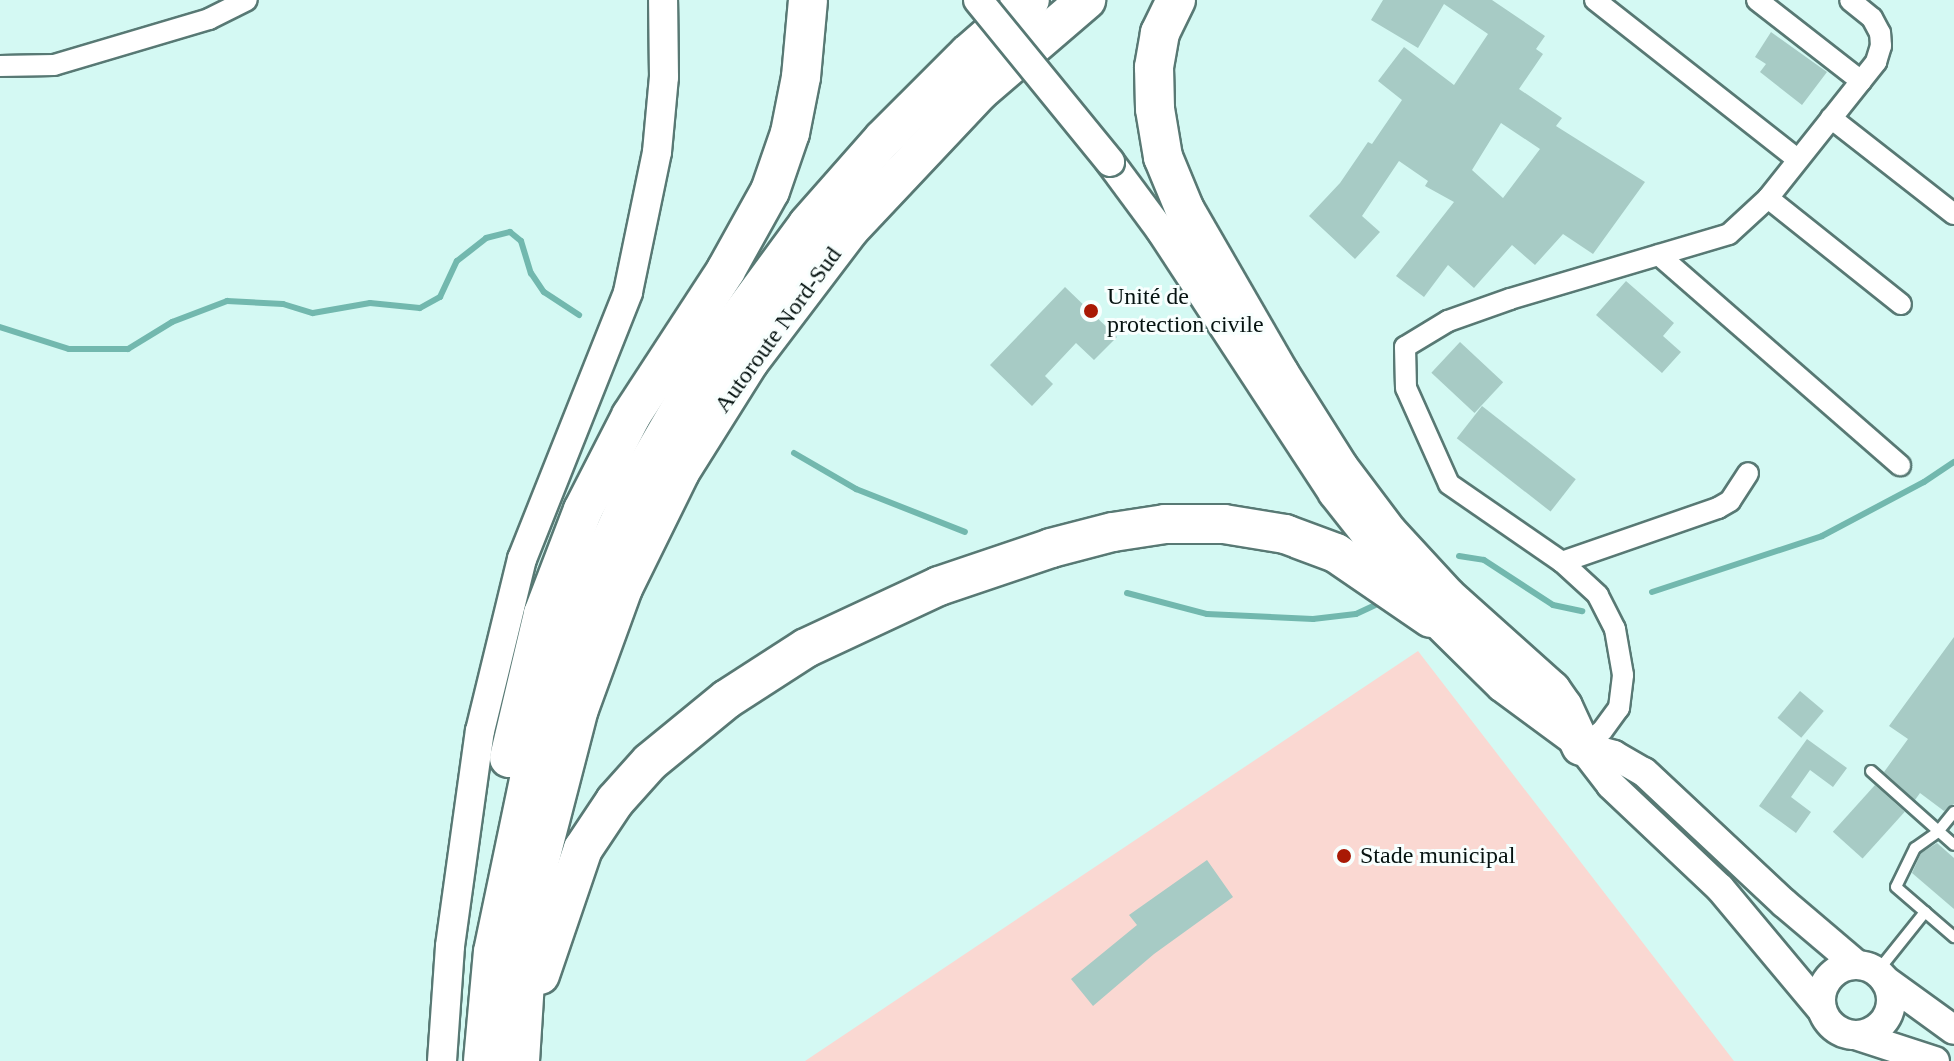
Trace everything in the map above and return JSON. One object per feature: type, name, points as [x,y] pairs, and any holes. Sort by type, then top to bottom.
[{"type":"highway","points":[[507,890],[506,775],[543,614],[583,510],[631,416],[726,270],[770,191],[790,133],[801,77],[808,0]]},
{"type":"highway","name":"Autoroute Nord-Sud","points":[[483,1061],[493,952],[536,747],[576,618],[623,512],[671,421],[751,298],[808,224],[893,129],[968,54],[1030,0]]},
{"type":"highway","name":"Autoroute Nord-Sud","points":[[521,1048],[528,933],[538,867],[579,709],[623,588],[680,472],[749,362],[850,229],[980,91],[1086,0]]},
{"type":"highway","points":[[1176,0],[1160,33],[1154,67],[1155,109],[1163,157],[1185,210],[1279,373],[1339,468],[1388,533],[1447,597],[1551,690],[1563,707],[1581,746]]},
{"type":"highway","points":[[521,1048],[570,879],[583,849],[615,801],[650,762],[727,699],[806,648],[874,614],[939,586],[1051,548],[1165,524],[1224,524],[1285,534],[1336,553],[1431,618]]},
{"type":"main road","points":[[442,1061],[450,946],[480,731],[522,559],[628,292],[657,152],[664,77],[663,0]]},
{"type":"main road","points":[[978,0],[1110,162],[1168,242],[1333,494],[1431,618],[1501,687],[1581,746],[1611,785],[1720,888],[1835,1028],[1935,1061]]},
{"type":"main road","points":[[1581,746],[1614,755],[1644,772],[1784,903],[1954,1030]]},
{"type":"main road","points":[[1822,1010],[1823,988],[1836,971],[1873,972],[1890,990],[1889,1012],[1876,1029],[1855,1035]]},
{"type":"street","points":[[0,66],[54,65],[209,19],[247,0]]},
{"type":"street","points":[[1595,0],[1797,159]]},
{"type":"street","points":[[1757,0],[1861,81]]},
{"type":"street","points":[[1581,746],[1602,731],[1619,708],[1622,652],[1615,629],[1598,595],[1562,562],[1449,484],[1406,388],[1405,347],[1448,321],[1479,310],[1729,234],[1768,198],[1876,62],[1881,46],[1880,33],[1872,18],[1850,0]]},
{"type":"street","points":[[1831,118],[1954,214]]},
{"type":"street","points":[[1768,198],[1901,304]]},
{"type":"street","points":[[1659,255],[1900,465]]},
{"type":"street","points":[[1562,562],[1718,508],[1730,501],[1748,473]]},
{"type":"lane","points":[[1871,771],[1954,845]]},
{"type":"lane","points":[[1954,812],[1938,832],[1915,848],[1896,887],[1954,937]]},
{"type":"lane","points":[[1873,972],[1925,912]]},
{"type":"shaded area","name":"Stade municipal","points":[[1418,651],[1734,1061],[805,1061]]},
{"type":"building","points":[[1383,0],[1492,0],[1545,36],[1536,49],[1543,54],[1519,89],[1562,118],[1556,126],[1645,182],[1593,254],[1563,234],[1535,265],[1512,245],[1474,288],[1448,265],[1424,297],[1396,276],[1454,202],[1425,186],[1428,181],[1399,161],[1362,216],[1380,232],[1355,259],[1309,216],[1340,183],[1368,142],[1372,144],[1402,100],[1378,81],[1404,47],[1454,85],[1488,34],[1444,4],[1418,48],[1371,20]],"holes":[[[1501,123],[1540,149],[1503,198],[1472,170]]]},
{"type":"building","points":[[1771,32],[1827,72],[1802,105],[1760,72],[1766,64],[1755,57]]},
{"type":"building","points":[[1626,281],[1674,323],[1663,336],[1681,352],[1662,373],[1596,315]]},
{"type":"building","points":[[1065,287],[1117,337],[1094,360],[1076,343],[1045,376],[1053,384],[1032,406],[990,365]]},
{"type":"building","points":[[1460,342],[1503,382],[1475,413],[1431,373]]},
{"type":"building","points":[[1482,406],[1576,479],[1551,512],[1457,438]]},
{"type":"building","points":[[1954,637],[1954,804],[1944,811],[1920,793],[1915,800],[1884,772],[1908,739],[1889,726]]},
{"type":"building","points":[[1800,691],[1824,711],[1801,738],[1778,718]]},
{"type":"building","points":[[1807,739],[1847,768],[1833,787],[1810,770],[1791,797],[1811,812],[1796,833],[1759,806]]},
{"type":"building","points":[[1875,785],[1905,812],[1863,859],[1833,832]]},
{"type":"building","points":[[1937,843],[1954,858],[1954,909],[1912,873],[1921,853]]},
{"type":"building","points":[[1207,860],[1233,897],[1154,954],[1093,1006],[1071,979],[1137,925],[1129,915]]},
{"type":"waterway","points":[[0,327],[69,349],[128,349],[172,322],[227,301],[283,304],[313,313],[370,303],[420,308],[440,297],[457,261],[486,238],[510,232],[521,241],[531,273],[544,292],[579,315]]},
{"type":"waterway","points":[[794,453],[856,489],[965,532]]},
{"type":"waterway","points":[[1652,592],[1822,536],[1924,482],[1954,462]]},
{"type":"waterway","points":[[1459,556],[1484,560],[1553,605],[1582,611]]},
{"type":"waterway","points":[[1127,593],[1207,614],[1313,619],[1356,614],[1382,602]]},
{"type":"place","name":"Unité de protection civile","points":[[1091,311]]},
{"type":"place","name":"Stade municipal","points":[[1344,856]]}]
